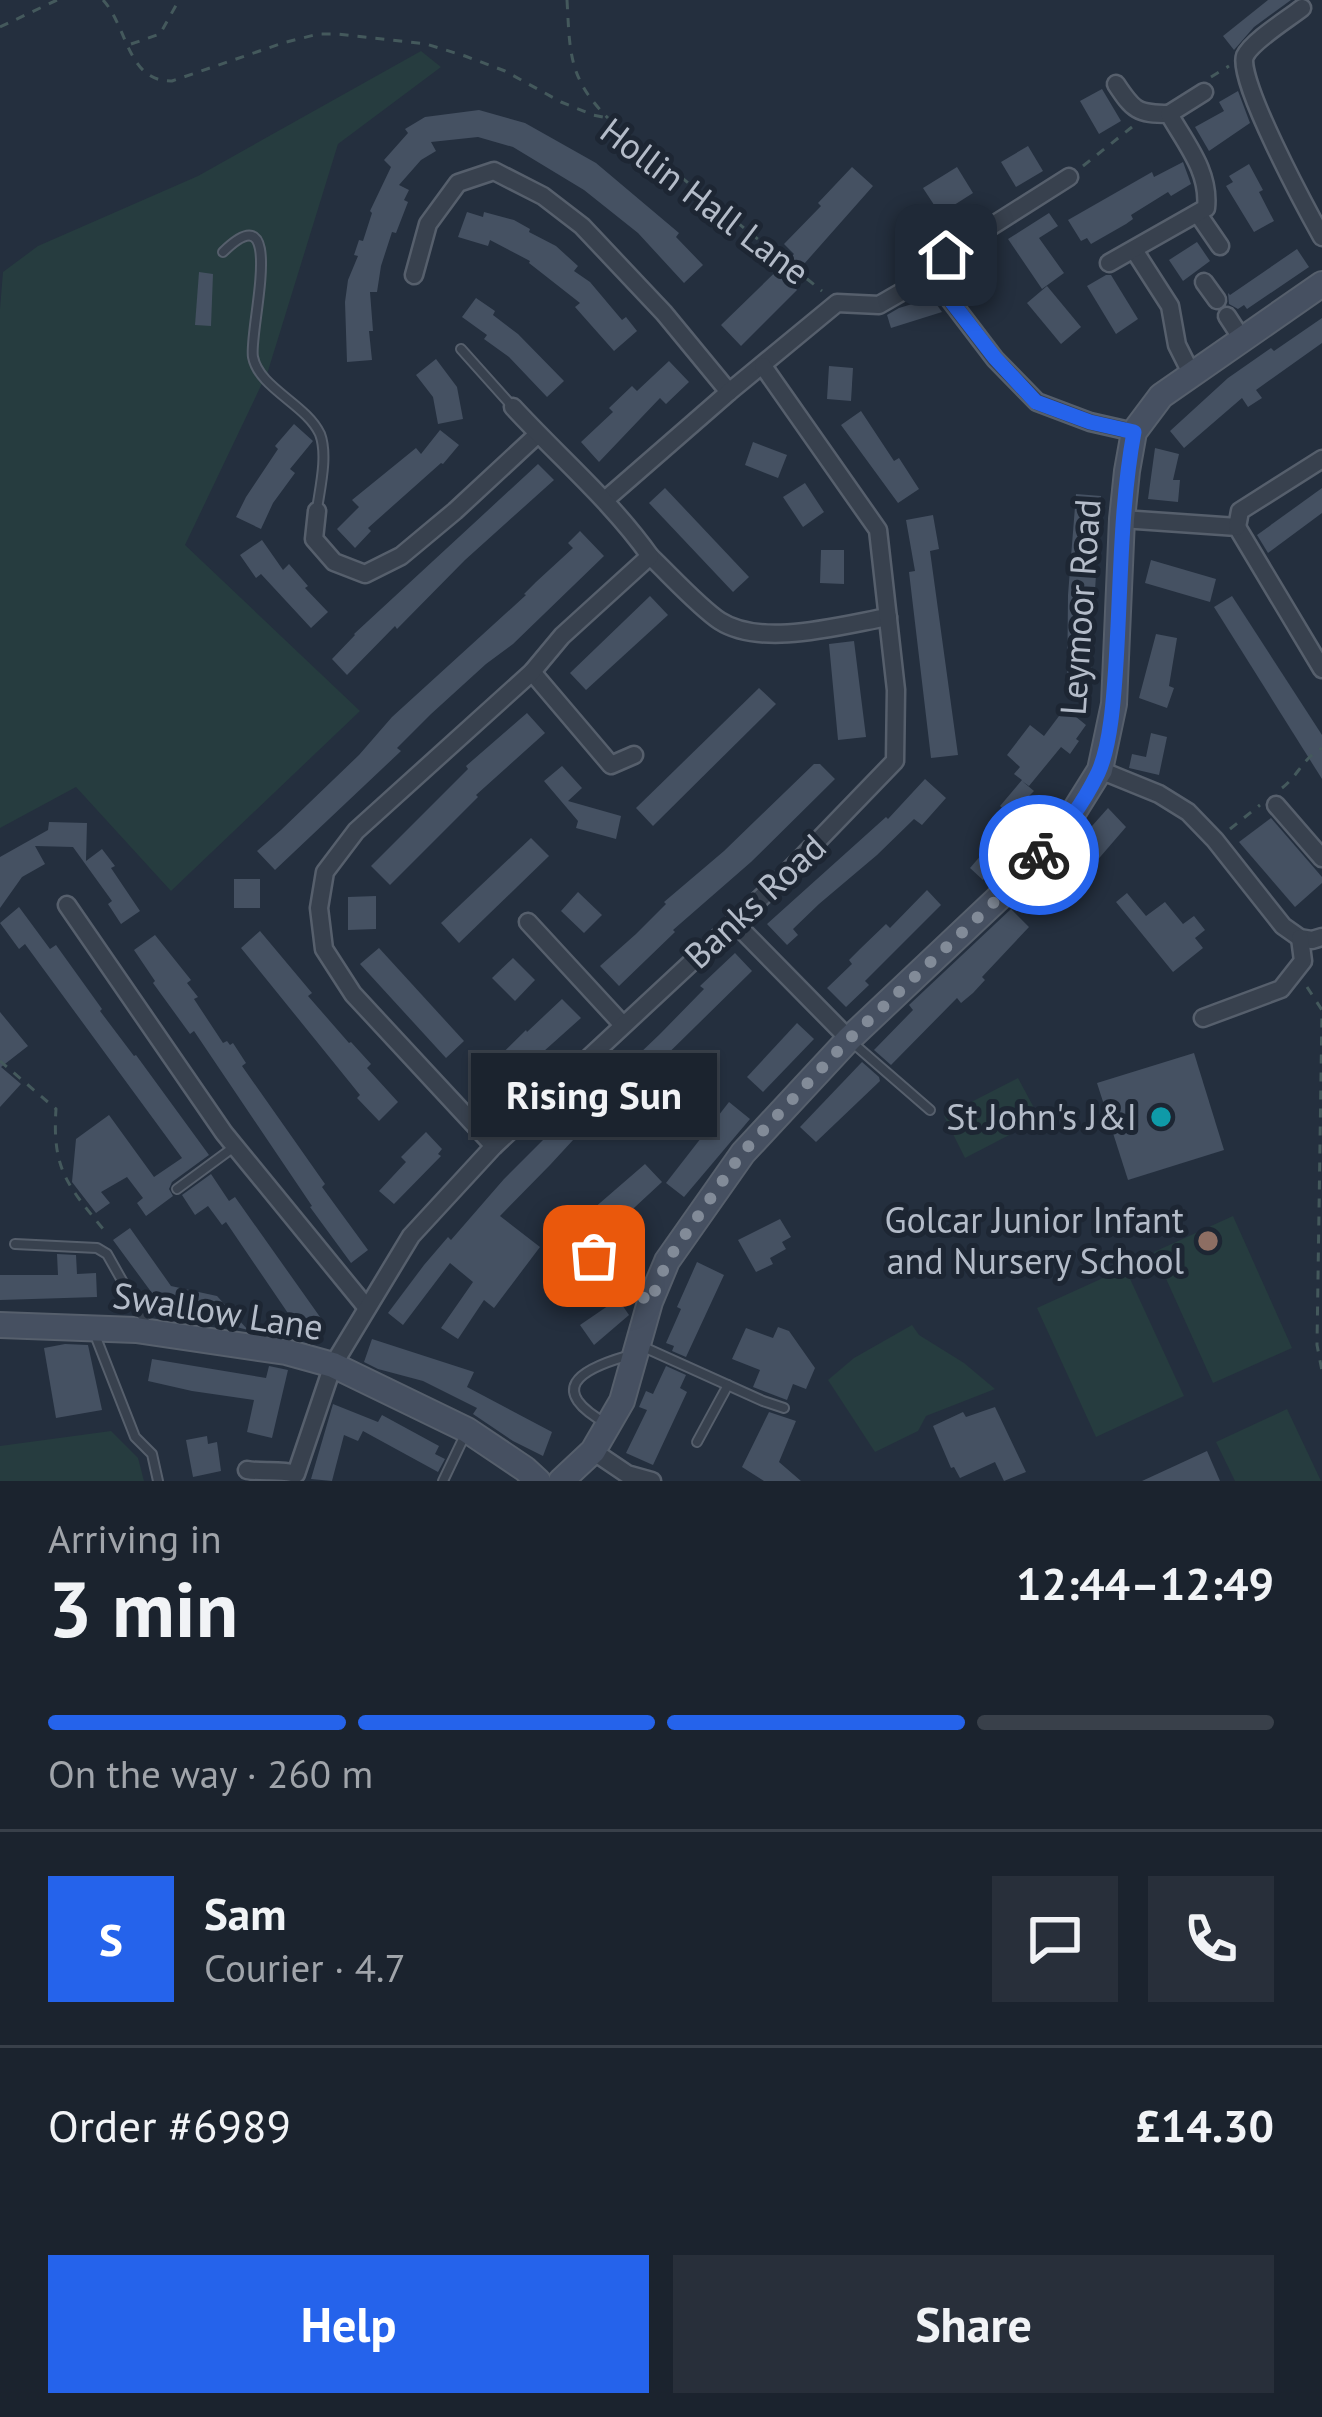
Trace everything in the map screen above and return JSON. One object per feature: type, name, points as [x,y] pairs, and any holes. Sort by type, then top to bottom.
[{"type":"street","points":[[1303,8],[1247,51],[1243,64],[1279,154],[1322,236]]},
{"type":"street","points":[[1116,84],[1131,107],[1147,114],[1169,114],[1204,92]]},
{"type":"street","points":[[1109,263],[1206,208],[1205,177],[1169,114]]},
{"type":"street","points":[[414,275],[428,224],[458,183],[494,171],[543,196],[582,226],[729,392]]},
{"type":"street","name":"Hollin Hall Lane","points":[[837,303],[879,305],[931,275],[946,255],[1069,177]]},
{"type":"street","points":[[1198,214],[1220,246]]},
{"type":"street","points":[[1135,250],[1170,306],[1177,345],[1192,374]]},
{"type":"street","points":[[931,275],[1036,402],[1134,432],[1161,396],[1322,284]]},
{"type":"street","points":[[1204,282],[1243,339]]},
{"type":"street","points":[[605,500],[837,303]]},
{"type":"street","name":"Banks Road","points":[[303,1477],[333,1365],[411,1236],[494,1146],[734,922],[895,761],[896,690],[878,530],[764,366]]},
{"type":"street","points":[[513,407],[605,500],[650,556],[722,622],[756,632],[797,634],[888,617]]},
{"type":"street","name":"Leymoor Road","points":[[561,1481],[592,1451],[622,1401],[667,1261],[742,1153],[849,1039],[1060,834],[1100,770],[1114,704],[1122,519],[1134,432]]},
{"type":"street","points":[[317,511],[314,539],[334,562],[365,574],[400,556],[538,434]]},
{"type":"street","points":[[1319,656],[1237,527],[1240,511],[1322,459]]},
{"type":"street","points":[[1122,519],[1237,527]]},
{"type":"street","points":[[494,1146],[353,994],[324,949],[319,908],[325,872],[356,831],[532,672],[562,636],[650,556]]},
{"type":"street","points":[[532,672],[607,772],[634,755]]},
{"type":"street","points":[[1100,770],[1159,794],[1188,812],[1283,926],[1300,938],[1322,937]]},
{"type":"street","points":[[1276,805],[1322,858]]},
{"type":"street","points":[[67,904],[235,1146],[367,1308]]},
{"type":"street","points":[[528,922],[623,1025]]},
{"type":"street","points":[[734,922],[849,1039]]},
{"type":"street","points":[[1203,1018],[1281,989],[1303,961],[1300,938]]},
{"type":"street","name":"Swallow Lane","points":[[0,1324],[151,1332],[286,1352],[333,1365],[467,1430],[538,1481]]},
{"type":"street","points":[[592,1451],[627,1474],[649,1481]]},
{"type":"street","points":[[247,1470],[282,1470],[303,1477]]},
{"type":"lane","points":[[223,252],[237,238],[249,235],[262,246],[252,352],[258,373],[321,436],[317,511]]},
{"type":"lane","points":[[461,349],[513,407]]},
{"type":"lane","points":[[849,1039],[930,1110]]},
{"type":"lane","points":[[177,1189],[235,1146]]},
{"type":"lane","points":[[566,1232],[650,1303]]},
{"type":"lane","points":[[15,1244],[98,1248],[107,1255],[151,1332]]},
{"type":"lane","points":[[92,1328],[135,1437],[152,1454],[158,1481]]},
{"type":"lane","points":[[608,1425],[578,1404],[575,1385],[579,1376],[596,1365],[637,1349],[784,1408]]},
{"type":"lane","points":[[697,1442],[728,1385]]},
{"type":"lane","points":[[443,1481],[467,1430]]},
{"type":"path","points":[[0,27],[57,0]]},
{"type":"path","name":"Hollin Hall Lane","points":[[103,0],[116,16],[142,72],[157,82],[318,34],[426,44],[505,71],[561,102],[608,118],[837,303]]},
{"type":"path","points":[[128,45],[160,34],[179,0]]},
{"type":"path","points":[[567,0],[571,64],[608,118]]},
{"type":"path","points":[[1297,970],[1322,1010],[1317,1346],[1322,1371]]},
{"type":"path","points":[[0,1061],[56,1109],[54,1143],[69,1188],[104,1230],[98,1248]]},
{"type":"green space","points":[[421,51],[441,67],[338,144],[268,371],[185,545],[360,711],[171,891],[76,787],[0,828],[3,272],[38,246],[198,176]]},
{"type":"green space","points":[[1018,1078],[1040,1119],[965,1158],[944,1116]]},
{"type":"green space","points":[[1233,1216],[1292,1348],[1213,1383],[1154,1252]]},
{"type":"green space","points":[[1125,1268],[1184,1396],[1096,1437],[1037,1308]]},
{"type":"green space","points":[[912,1325],[919,1335],[995,1389],[926,1416],[918,1431],[875,1452],[828,1380],[854,1358]]},
{"type":"green space","points":[[1287,1409],[1321,1481],[1235,1481],[1216,1442]]},
{"type":"green space","points":[[111,1431],[138,1458],[144,1481],[0,1481],[0,1446]]},
{"type":"building","points":[[1268,0],[1291,0],[1254,27],[1234,50],[1223,36]]},
{"type":"building","points":[[1102,89],[1121,121],[1099,134],[1080,101]]},
{"type":"building","points":[[1238,91],[1250,123],[1209,151],[1195,127],[1224,111],[1219,102]]},
{"type":"building","points":[[479,110],[525,123],[596,163],[679,233],[676,237],[703,265],[684,283],[638,233],[584,190],[513,147],[478,137],[431,142],[436,151],[399,185],[409,190],[404,200],[408,202],[396,233],[392,232],[377,292],[370,292],[372,360],[347,362],[348,280],[370,211],[391,167],[384,160],[408,133],[405,129],[425,117]]},
{"type":"building","points":[[1028,146],[1043,171],[1016,187],[1001,162]]},
{"type":"building","points":[[1183,162],[1191,184],[1171,196],[1168,192],[1091,244],[1087,238],[1081,241],[1068,220],[1152,172],[1154,177]]},
{"type":"building","points":[[1249,164],[1274,221],[1254,232],[1226,186],[1233,182],[1229,176]]},
{"type":"building","points":[[852,167],[873,186],[789,281],[797,290],[741,346],[721,325],[794,254],[784,244]]},
{"type":"building","points":[[957,167],[973,193],[940,214],[923,188]]},
{"type":"building","points":[[467,212],[514,220],[556,246],[578,266],[574,271],[637,331],[614,351],[575,307],[580,303],[530,261],[490,240],[488,246],[458,237]]},
{"type":"building","points":[[1049,213],[1058,226],[1039,238],[1064,273],[1042,289],[1008,239]]},
{"type":"building","points":[[1197,242],[1210,261],[1183,281],[1169,260]]},
{"type":"building","points":[[1297,249],[1309,267],[1247,309],[1229,304],[1228,293]]},
{"type":"building","points":[[199,272],[213,274],[211,326],[195,325]]},
{"type":"building","points":[[1111,275],[1138,319],[1116,334],[1087,286]]},
{"type":"building","points":[[1047,286],[1081,327],[1061,344],[1027,303]]},
{"type":"building","points":[[476,298],[564,381],[547,397],[509,357],[484,339],[487,335],[462,317]]},
{"type":"building","points":[[932,298],[942,312],[891,328],[887,315]]},
{"type":"building","points":[[1322,318],[1322,343],[1256,390],[1262,398],[1248,407],[1242,398],[1184,448],[1170,431],[1228,378]]},
{"type":"building","points":[[436,359],[457,387],[463,419],[438,424],[433,397],[416,375]]},
{"type":"building","points":[[669,361],[689,382],[666,404],[660,398],[599,462],[581,442],[632,386],[637,391]]},
{"type":"building","points":[[829,366],[853,368],[851,401],[827,399]]},
{"type":"building","points":[[861,411],[919,489],[898,503],[841,425]]},
{"type":"building","points":[[294,424],[313,441],[290,469],[295,473],[261,529],[236,517],[278,449],[275,446]]},
{"type":"building","points":[[440,430],[459,445],[368,528],[371,531],[355,548],[337,529],[359,507],[352,500],[416,448],[421,454]]},
{"type":"building","points":[[753,442],[787,455],[778,478],[745,465]]},
{"type":"building","points":[[1155,448],[1179,454],[1173,480],[1180,480],[1178,502],[1148,499]]},
{"type":"building","points":[[538,464],[554,480],[347,675],[332,659],[354,634]]},
{"type":"building","points":[[805,483],[824,512],[803,527],[783,497]]},
{"type":"building","points":[[665,488],[749,577],[733,592],[649,503]]},
{"type":"building","points":[[1322,488],[1322,513],[1268,553],[1257,535]]},
{"type":"building","points":[[1076,494],[1101,496],[1091,695],[1067,695]]},
{"type":"building","points":[[933,515],[939,549],[930,551],[958,755],[931,758],[909,572],[915,571],[906,520]]},
{"type":"building","points":[[580,531],[604,556],[513,644],[431,714],[397,748],[401,751],[275,870],[257,851],[359,755],[392,717],[526,595],[573,548],[568,543]]},
{"type":"building","points":[[262,540],[283,570],[289,564],[328,612],[311,628],[261,574],[256,578],[240,555]]},
{"type":"building","points":[[821,550],[844,550],[844,584],[820,583]]},
{"type":"building","points":[[1151,560],[1216,579],[1210,602],[1145,583]]},
{"type":"building","points":[[650,596],[668,615],[586,690],[570,673]]},
{"type":"building","points":[[1232,596],[1322,735],[1322,779],[1214,607]]},
{"type":"building","points":[[1156,634],[1177,638],[1169,686],[1174,688],[1167,708],[1139,698]]},
{"type":"building","points":[[854,641],[866,737],[838,740],[829,644]]},
{"type":"building","points":[[759,688],[776,704],[653,826],[636,808]]},
{"type":"building","points":[[1065,708],[1086,725],[1079,741],[1070,754],[1061,747],[1029,786],[1022,781],[1034,791],[1029,796],[1052,816],[1033,837],[1026,830],[983,880],[970,868],[1013,818],[1000,806],[1022,780],[1014,774],[1020,767],[1007,755],[1030,725],[1044,736]]},
{"type":"building","points":[[527,713],[545,733],[476,795],[390,885],[371,866],[466,766]]},
{"type":"building","points":[[1151,733],[1167,737],[1159,775],[1129,768],[1132,754],[1146,757]]},
{"type":"building","points":[[814,764],[835,779],[619,986],[600,966]]},
{"type":"building","points":[[562,766],[582,788],[568,801],[621,816],[616,839],[576,828],[578,821],[544,781]]},
{"type":"building","points":[[925,779],[946,798],[922,825],[914,819],[819,904],[793,929],[798,935],[787,945],[767,924],[888,819]]},
{"type":"building","points":[[1108,808],[1126,827],[1063,900],[1043,881]]},
{"type":"building","points":[[1271,818],[1322,877],[1322,883],[1295,907],[1239,842]]},
{"type":"building","points":[[49,822],[87,823],[86,861],[102,849],[140,911],[121,924],[108,904],[112,901],[73,847],[35,846],[45,864],[22,877],[0,908],[0,857],[48,830]]},
{"type":"building","points":[[531,838],[549,856],[459,943],[441,923]]},
{"type":"building","points":[[234,879],[260,879],[260,908],[234,908]]},
{"type":"building","points":[[927,890],[941,905],[865,981],[869,985],[846,1007],[827,988],[860,949],[886,924],[890,928]]},
{"type":"building","points":[[578,892],[602,915],[584,933],[561,911]]},
{"type":"building","points":[[1127,893],[1146,916],[1165,902],[1183,924],[1194,916],[1205,930],[1195,938],[1203,948],[1173,972],[1116,902]]},
{"type":"building","points":[[376,896],[376,929],[348,930],[348,897]]},
{"type":"building","points":[[19,907],[50,949],[56,945],[209,1155],[172,1182],[173,1196],[146,1216],[137,1203],[143,1198],[127,1177],[101,1192],[110,1203],[96,1213],[72,1182],[76,1139],[109,1115],[154,1177],[182,1158],[25,944],[19,949],[0,923]]},
{"type":"building","points":[[1011,909],[1029,927],[973,993],[961,1003],[957,998],[891,1065],[874,1050],[913,1010],[909,1005]]},
{"type":"building","points":[[260,931],[398,1102],[379,1121],[241,948]]},
{"type":"building","points":[[155,935],[191,980],[187,983],[198,997],[194,999],[223,1043],[233,1043],[246,1063],[242,1066],[368,1250],[351,1263],[194,1031],[190,1034],[153,983],[134,950]]},
{"type":"building","points":[[379,948],[464,1041],[446,1058],[360,964]]},
{"type":"building","points":[[735,953],[752,971],[640,1081],[637,1078],[572,1138],[500,1216],[540,1247],[494,1308],[484,1300],[458,1339],[441,1328],[473,1282],[450,1263],[403,1325],[388,1313],[448,1237],[451,1240],[504,1179],[612,1071],[616,1076],[660,1034]]},
{"type":"building","points":[[513,958],[535,980],[515,1001],[492,978]]},
{"type":"building","points":[[562,999],[581,1018],[489,1105],[470,1085]]},
{"type":"building","points":[[0,1012],[28,1046],[1,1067],[21,1084],[0,1107]]},
{"type":"building","points":[[797,1023],[814,1039],[763,1092],[747,1077]]},
{"type":"building","name":"St John's J&I","points":[[1194,1053],[1224,1150],[1128,1180],[1097,1083]]},
{"type":"building","points":[[862,1062],[880,1081],[816,1142],[800,1127]]},
{"type":"building","points":[[729,1102],[750,1119],[684,1197],[666,1183]]},
{"type":"building","points":[[426,1132],[442,1149],[441,1156],[394,1204],[379,1191],[406,1162],[401,1157]]},
{"type":"building","points":[[645,1164],[662,1182],[594,1245],[581,1234],[585,1229],[578,1222]]},
{"type":"building","points":[[211,1174],[229,1201],[235,1197],[325,1324],[308,1335],[300,1323],[296,1325],[226,1222],[222,1225],[208,1206],[195,1215],[182,1195]]},
{"type":"building","points":[[780,1219],[791,1237],[782,1242],[786,1249],[770,1258],[773,1264],[756,1272],[738,1240]]},
{"type":"building","points":[[130,1228],[171,1286],[217,1296],[248,1330],[163,1308],[113,1240]]},
{"type":"building","points":[[57,1254],[76,1255],[77,1274],[96,1273],[97,1297],[0,1300],[0,1275],[58,1275]]},
{"type":"building","points":[[697,1262],[724,1275],[686,1357],[666,1343]]},
{"type":"building","points":[[618,1299],[629,1315],[594,1345],[580,1325]]},
{"type":"building","points":[[778,1327],[789,1331],[815,1368],[806,1389],[793,1384],[787,1400],[753,1387],[760,1370],[732,1359],[746,1328],[773,1338]]},
{"type":"building","points":[[372,1339],[474,1372],[467,1387],[552,1432],[543,1456],[473,1414],[477,1408],[423,1381],[364,1362]]},
{"type":"building","points":[[88,1345],[102,1410],[56,1418],[44,1348]]},
{"type":"building","points":[[152,1359],[266,1378],[269,1366],[288,1370],[272,1438],[247,1432],[254,1400],[148,1381]]},
{"type":"building","points":[[666,1366],[686,1375],[680,1388],[687,1392],[653,1465],[626,1453],[647,1410],[639,1407],[646,1391],[653,1394]]},
{"type":"building","points":[[333,1404],[378,1422],[382,1415],[439,1446],[435,1454],[445,1459],[438,1472],[363,1431],[358,1441],[344,1435],[332,1481],[311,1479]]},
{"type":"building","points":[[995,1407],[1026,1472],[1004,1481],[995,1462],[960,1478],[933,1426],[963,1412],[966,1417]]},
{"type":"building","points":[[769,1412],[796,1421],[779,1462],[801,1481],[764,1481],[742,1467]]},
{"type":"building","points":[[207,1436],[208,1444],[217,1442],[221,1471],[193,1477],[186,1440]]},
{"type":"building","points":[[1207,1451],[1220,1481],[1142,1481]]},
{"type":"way so far","points":[[594,1256],[650,1303],[667,1261],[742,1153],[849,1039],[1039,855]]},
{"type":"place","name":"St John's J&I","points":[[1161,1117]]},
{"type":"place","name":"Golcar Junior Infant and Nursery School","points":[[1208,1241]]},
{"type":"place","name":"Rising Sun","points":[[594,1256]]},
{"type":"route","points":[[946,255],[931,275],[1036,402],[1134,432],[1122,519],[1114,704],[1100,770],[1060,834],[1039,855]]}]
